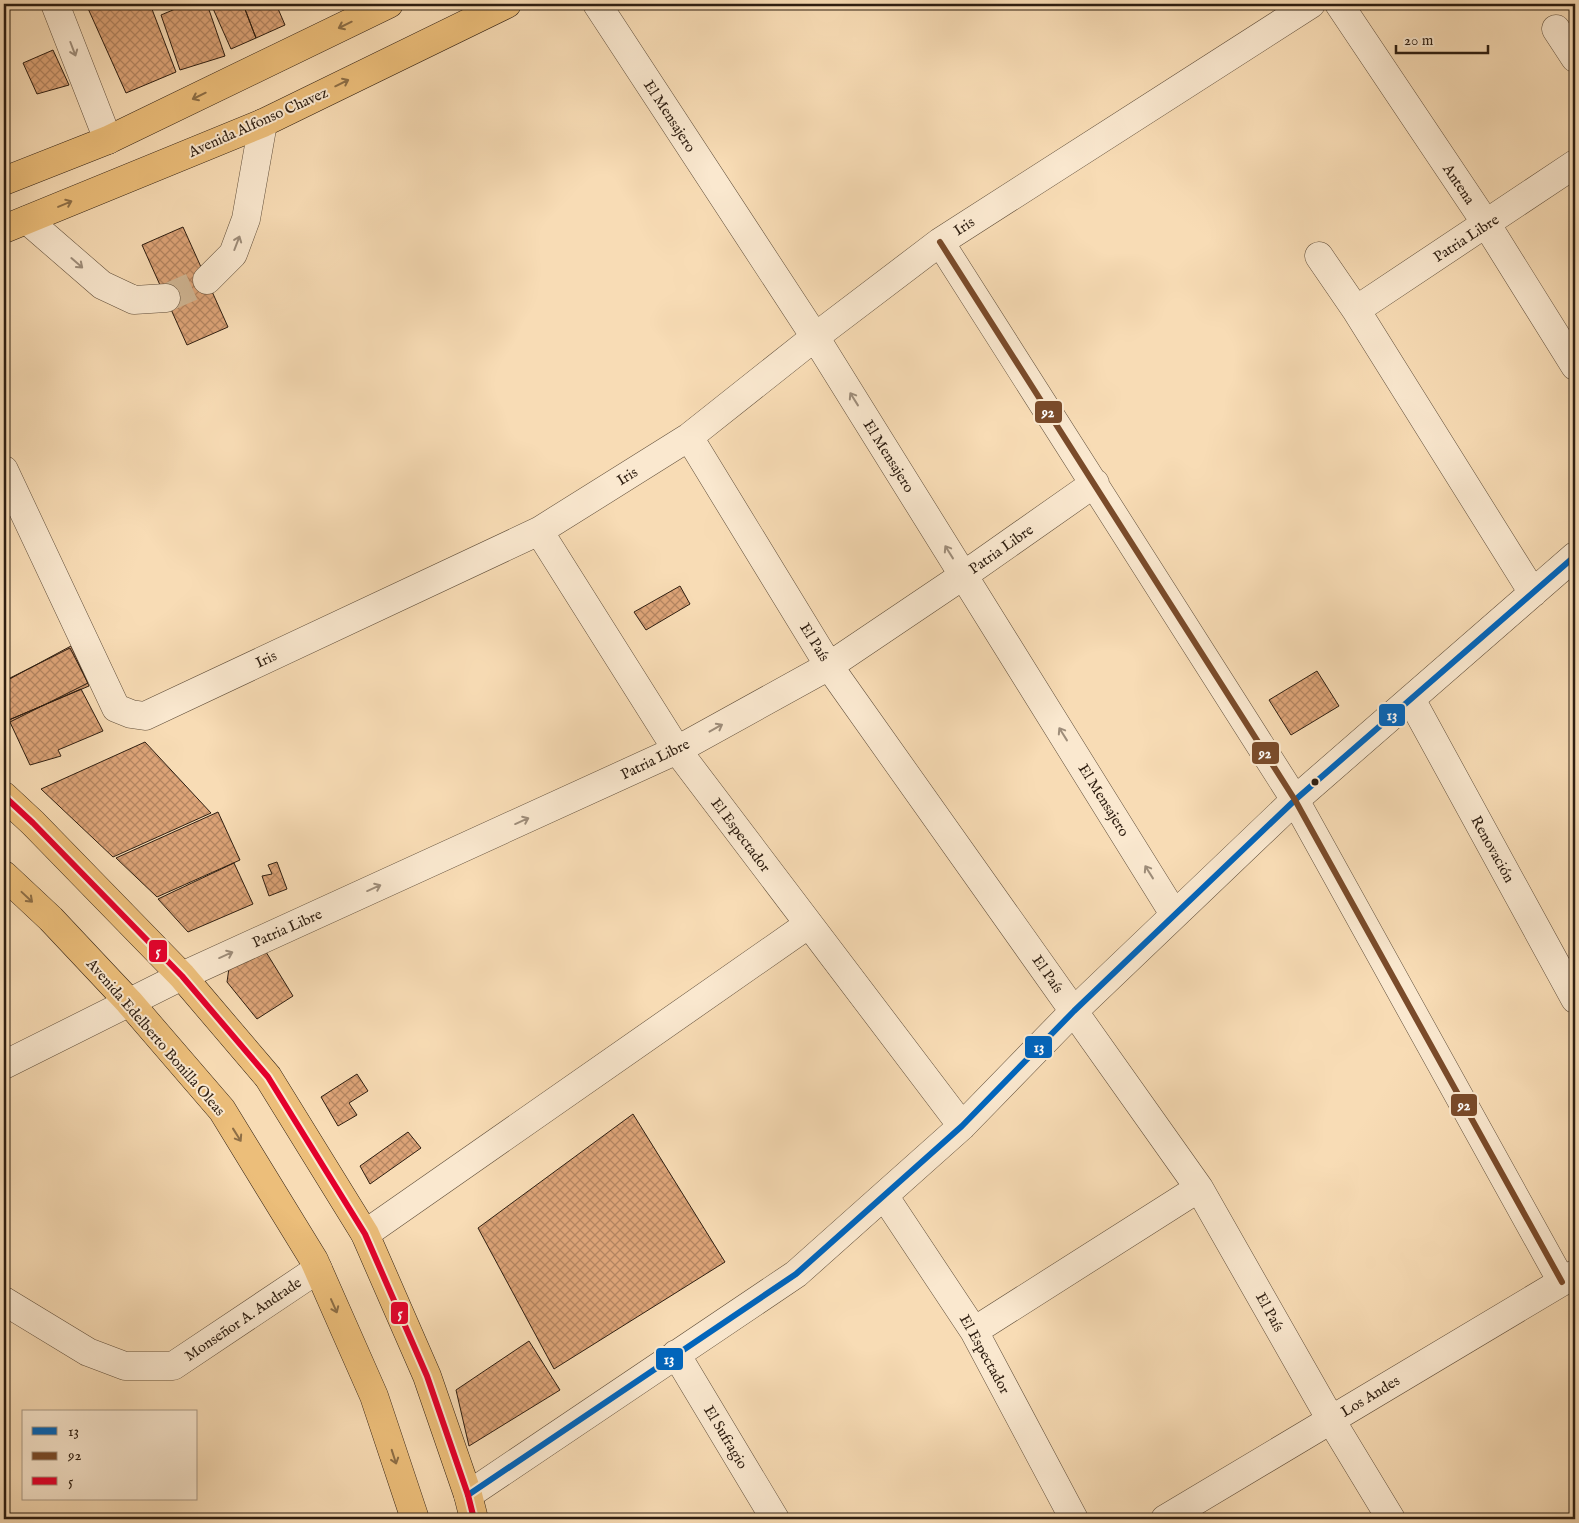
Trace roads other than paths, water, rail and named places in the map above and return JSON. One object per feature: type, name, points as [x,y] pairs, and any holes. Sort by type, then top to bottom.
[{"type":"main road","points":[[4,181],[108,140],[389,4]]},
{"type":"main road","name":"Avenida Alfonso Chavez","points":[[15,225],[263,123],[507,4]]},
{"type":"main road","points":[[4,796],[33,823],[182,976],[268,1077],[365,1234],[427,1376],[471,1507]]},
{"type":"main road","name":"Avenida Edelberto Bonilla Oleas","points":[[4,875],[50,919],[129,1002],[222,1110],[318,1269],[374,1396],[415,1519]]},
{"type":"street","points":[[55,4],[108,140]]},
{"type":"street","name":"El Mensajero","points":[[597,4],[815,337],[1174,914]]},
{"type":"street","name":"Iris","points":[[4,470],[116,708],[131,714],[145,716],[539,531],[689,437],[815,337],[940,242],[1311,4]]},
{"type":"street","name":"Antena","points":[[1339,4],[1487,225],[1575,366]]},
{"type":"street","points":[[1556,29],[1575,58]]},
{"type":"street","points":[[207,280],[232,254],[246,219],[263,123]]},
{"type":"street","name":"Patria Libre","points":[[1356,310],[1487,225],[1575,164]]},
{"type":"street","points":[[15,225],[102,285],[134,300],[166,298]]},
{"type":"street","points":[[940,242],[1295,800],[1568,1278]]},
{"type":"street","points":[[1319,256],[1356,310],[1532,593]]},
{"type":"street","name":"El País","points":[[689,437],[830,666],[1199,1188],[1331,1420],[1391,1519]]},
{"type":"street","name":"Patria Libre","points":[[4,1065],[182,976],[677,750],[830,666],[1095,483]]},
{"type":"street","name":"El Espectador","points":[[539,531],[677,750],[962,1126]]},
{"type":"street","points":[[471,1507],[676,1354],[796,1274],[885,1197],[962,1126],[1074,1011],[1295,800],[1575,556]]},
{"type":"street","name":"Renovación","points":[[1411,699],[1575,999]]},
{"type":"street","points":[[365,1234],[809,924]]},
{"type":"street","points":[[974,1331],[1199,1188]]},
{"type":"street","name":"El Espectador","points":[[885,1197],[974,1331],[1074,1519]]},
{"type":"street","name":"Monseñor A. Andrade","points":[[4,1301],[88,1352],[125,1366],[173,1366],[318,1269]]},
{"type":"street","name":"Los Andes","points":[[1165,1519],[1568,1278]]},
{"type":"street","name":"El Sufragio","points":[[676,1354],[775,1519]]},
{"type":"tunnel","points":[[166,298],[207,280]]}]
